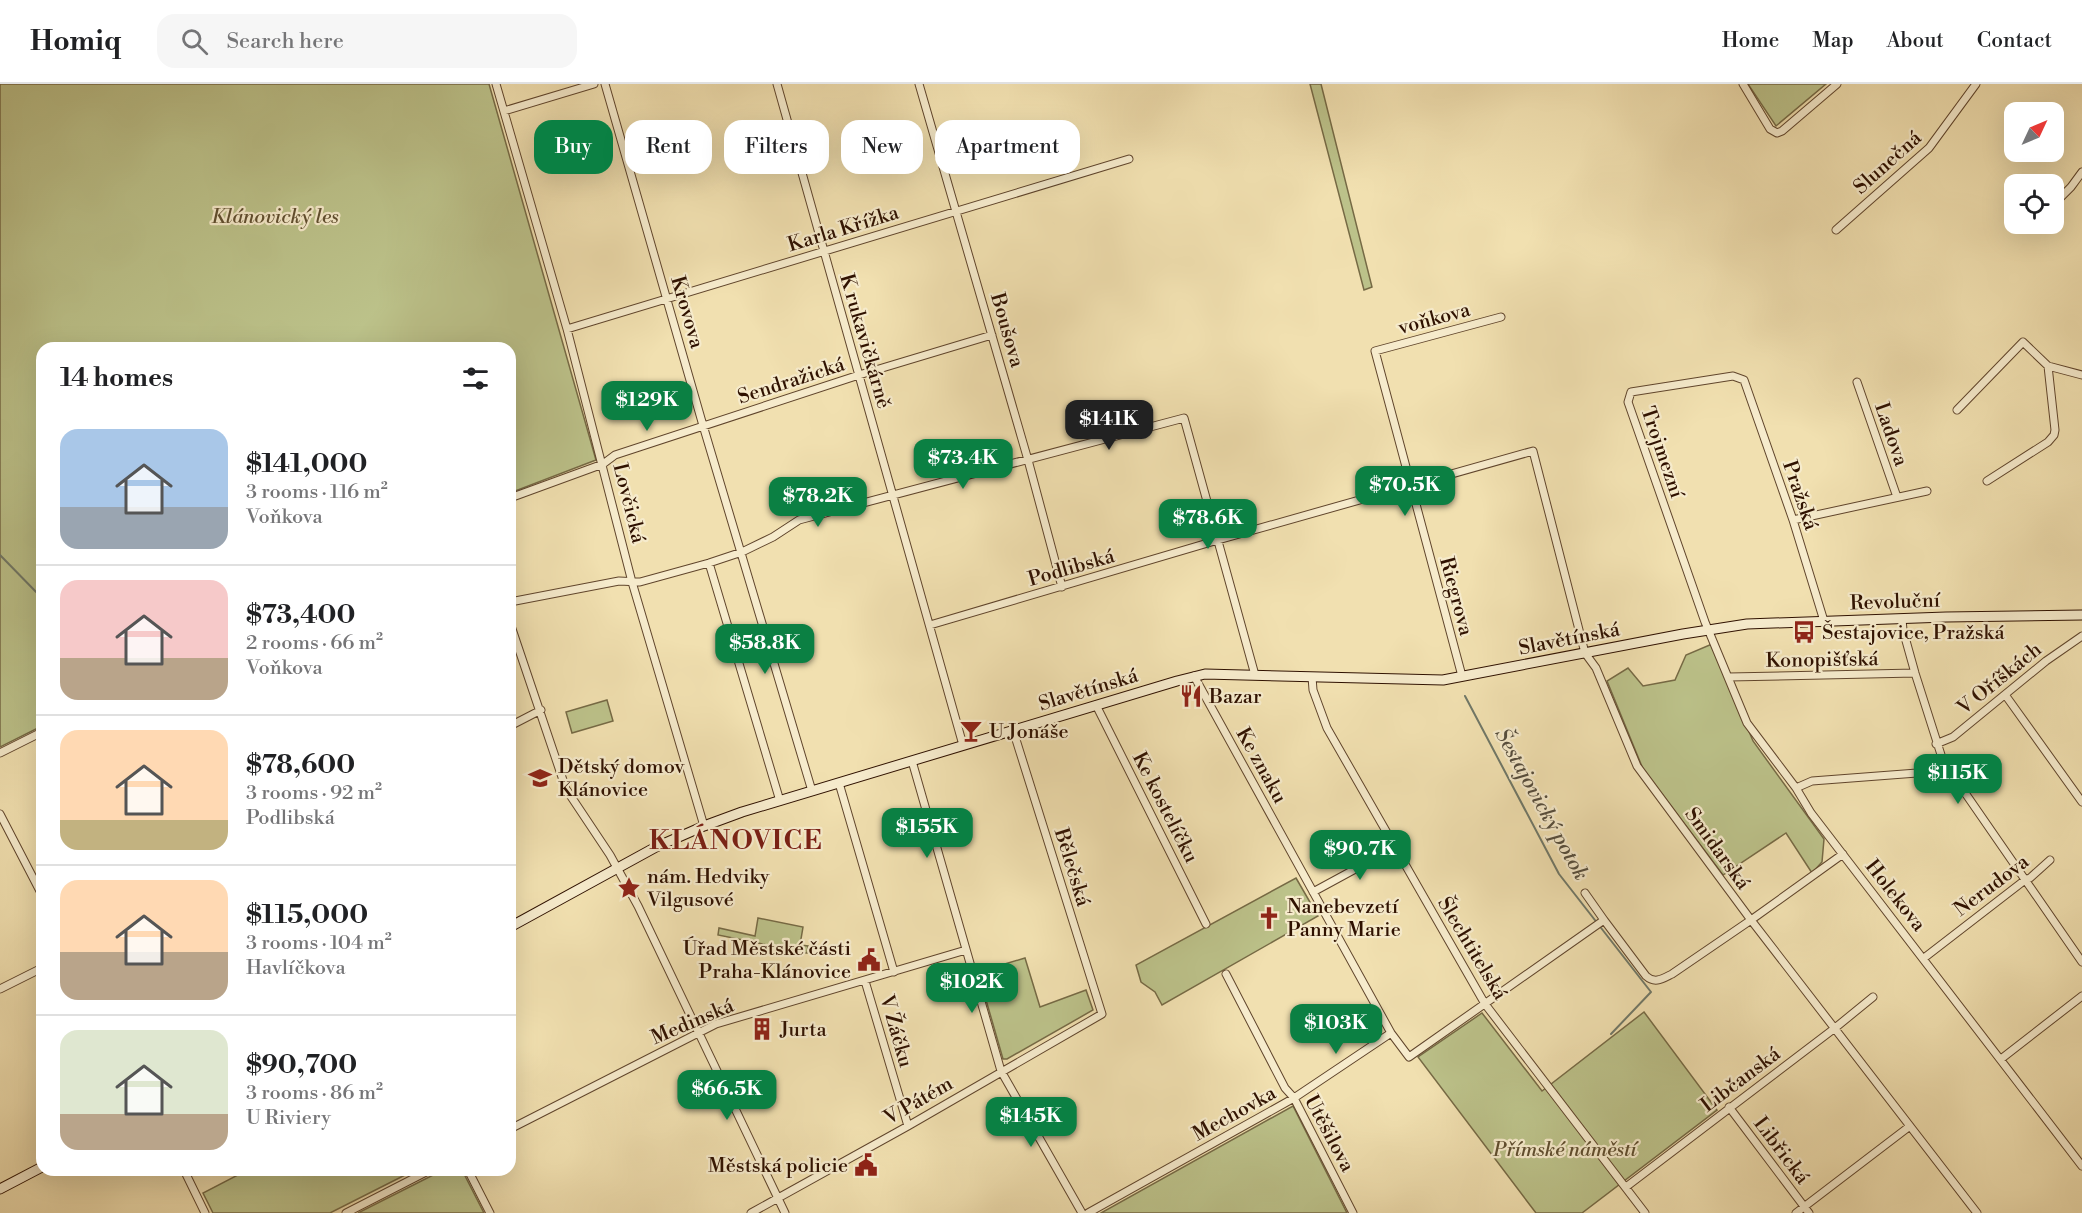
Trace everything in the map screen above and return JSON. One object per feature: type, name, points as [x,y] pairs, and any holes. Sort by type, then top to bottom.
[{"type":"street","name":"Lovčická","points":[[496,84],[567,329],[632,582],[704,826]]},
{"type":"street","points":[[504,111],[594,84]]},
{"type":"street","name":"Krovova","points":[[605,84],[703,426],[812,791]]},
{"type":"street","name":"K rukavičkárně","points":[[777,84],[963,745]]},
{"type":"street","name":"Boušova","points":[[919,84],[1028,460],[1062,587]]},
{"type":"street","points":[[1743,84],[1770,129],[1777,133],[1837,84]]},
{"type":"street","name":"Slunečná","points":[[1836,230],[1929,148],[1976,84]]},
{"type":"street","name":"Karla Křížka","points":[[567,329],[1129,159]]},
{"type":"street","points":[[2064,194],[2082,172]]},
{"type":"street","name":"voňkova","points":[[1375,351],[1501,317]]},
{"type":"street","name":"Sendražická","points":[[516,496],[603,464],[615,455],[859,375],[992,335]]},
{"type":"street","points":[[1957,410],[2023,342],[2048,366],[2082,375]]},
{"type":"street","name":"Riegrova","points":[[1375,351],[1409,485],[1462,676]]},
{"type":"street","points":[[1987,481],[2048,442],[2054,435],[2048,366]]},
{"type":"street","name":"Trojmezní","points":[[1710,630],[1705,622],[1628,402],[1631,393],[1733,376],[1744,380]]},
{"type":"street","name":"Pražská","points":[[1744,380],[1793,520],[1824,621]]},
{"type":"street","name":"Ladova","points":[[1857,382],[1897,497]]},
{"type":"street","points":[[516,601],[619,581],[640,582],[742,552],[773,537],[799,520],[1184,418],[1255,675]]},
{"type":"street","name":"Podlibská","points":[[930,625],[1218,540],[1533,451]]},
{"type":"street","name":"Smidarská","points":[[1533,451],[1585,654],[1596,668],[1638,766],[1751,920],[1977,1213]]},
{"type":"street","points":[[1793,520],[1927,491]]},
{"type":"street","points":[[709,563],[780,801]]},
{"type":"street","name":"Revoluční","points":[[1710,630],[1747,624],[2082,615]]},
{"type":"street","points":[[1902,619],[1915,674],[1942,761],[2082,962]]},
{"type":"street","name":"Slavětínská","points":[[516,924],[656,847],[704,826],[812,791],[1194,676],[1205,674],[1443,680],[1710,630]]},
{"type":"street","name":"Holekova","points":[[1710,630],[1747,723],[1796,788],[1811,813],[2082,1166]]},
{"type":"street","name":"V Oříškách","points":[[1936,744],[1949,740],[2006,696],[2046,661],[2082,636]]},
{"type":"street","points":[[516,639],[566,789],[618,868],[638,906],[784,1213]]},
{"type":"street","name":"Konopišťská","points":[[1729,677],[1915,674]]},
{"type":"street","name":"Ke znaku","points":[[1194,676],[1391,1033],[1409,1057],[1485,1005]]},
{"type":"street","name":"Šlechtitelská","points":[[1312,677],[1313,690],[1327,728],[1485,1005],[1645,1213]]},
{"type":"street","points":[[2006,696],[2082,802]]},
{"type":"street","name":"Ke kostelíčku","points":[[1096,705],[1206,924]]},
{"type":"street","points":[[516,723],[541,710]]},
{"type":"street","name":"Bělečská","points":[[1013,730],[1102,1014]]},
{"type":"street","points":[[0,753],[36,735]]},
{"type":"street","points":[[912,761],[1001,1071],[1082,1213]]},
{"type":"street","points":[[1796,788],[1806,782],[1917,773],[1942,761]]},
{"type":"street","points":[[839,783],[894,972]]},
{"type":"street","points":[[0,814],[36,883]]},
{"type":"street","points":[[1313,892],[1394,848]]},
{"type":"street","points":[[1585,893],[1602,921],[1648,978],[1658,981],[1672,974],[1751,920],[1843,854]]},
{"type":"street","name":"Nerudova","points":[[1923,958],[2030,878],[2050,860]]},
{"type":"street","points":[[1485,1005],[1602,921]]},
{"type":"street","name":"Medinská","points":[[516,1126],[716,1024],[966,950]]},
{"type":"street","points":[[0,989],[36,971]]},
{"type":"street","name":"Utěšilova","points":[[1226,974],[1285,1088],[1294,1098],[1353,1213]]},
{"type":"street","name":"V Žáčku","points":[[865,981],[908,1126]]},
{"type":"street","points":[[2001,1059],[2082,996]]},
{"type":"street","name":"Libčanská","points":[[1626,1187],[1873,997]]},
{"type":"street","name":"V Pátém","points":[[751,1213],[1102,1014]]},
{"type":"street","name":"Mechovka","points":[[1088,1213],[1294,1098],[1391,1033]]},
{"type":"street","name":"Libřická","points":[[1729,1107],[1807,1210]]},
{"type":"street","points":[[1796,1213],[1807,1210],[1910,1126]]},
{"type":"street","points":[[0,1189],[36,1170]]},
{"type":"street","points":[[187,1176],[205,1213]]},
{"type":"street","points":[[346,1213],[418,1176]]},
{"type":"street","points":[[471,1176],[490,1213]]},
{"type":"green space","name":"Klánovický les","points":[[0,84],[489,84],[596,460],[516,491],[516,342],[36,342],[36,729],[0,747]]},
{"type":"green space","points":[[1310,84],[1321,84],[1372,287],[1364,290]]},
{"type":"green space","points":[[1748,84],[1826,84],[1776,126]]},
{"type":"green space","points":[[1712,644],[1753,741],[1824,839],[1822,862],[1812,873],[1786,833],[1723,875],[1643,769],[1607,681],[1628,668],[1643,686],[1675,680],[1686,655]]},
{"type":"green space","points":[[607,700],[613,721],[572,733],[566,712]]},
{"type":"green space","points":[[1296,878],[1318,916],[1162,1005],[1155,992],[1141,982],[1136,965]]},
{"type":"green space","points":[[758,918],[803,927],[800,945],[808,946],[807,953],[718,935],[719,928],[755,936]]},
{"type":"green space","points":[[1025,958],[1040,1007],[1086,990],[1093,1010],[1007,1059],[1003,1059],[978,972]]},
{"type":"green space","name":"Přímské náměstí","points":[[1644,1012],[1717,1110],[1582,1213],[1536,1213],[1418,1057],[1482,1013],[1542,1091]]},
{"type":"green space","points":[[1293,1106],[1347,1213],[1101,1213]]},
{"type":"green space","points":[[236,1176],[403,1176],[330,1213],[213,1213],[203,1193]]},
{"type":"green space","points":[[431,1176],[465,1176],[484,1213],[358,1213]]},
{"type":"waterway","points":[[0,555],[36,592]]},
{"type":"waterway","name":"Šestajovický potok","points":[[1465,696],[1559,874],[1651,992],[1611,1034]]},
{"type":"place","name":"Šestajovice, Pražská","points":[[1804,632]]},
{"type":"place","name":"Bazar","points":[[1191,696]]},
{"type":"place","name":"U Jonáše","points":[[971,731]]},
{"type":"place","name":"Dětský domov Klánovice","points":[[540,778]]},
{"type":"place","name":"nám. Hedviky Vilgusové","points":[[629,888]]},
{"type":"place","name":"Nanebevzetí Panny Marie","points":[[1269,918]]},
{"type":"place","name":"Úřad Městské části Praha-Klánovice","points":[[869,960]]},
{"type":"place","name":"Jurta","points":[[762,1029]]},
{"type":"place","name":"Městská policie","points":[[866,1165]]},
{"type":"district","name":"KLÁNOVICE","points":[[736,840]]}]
